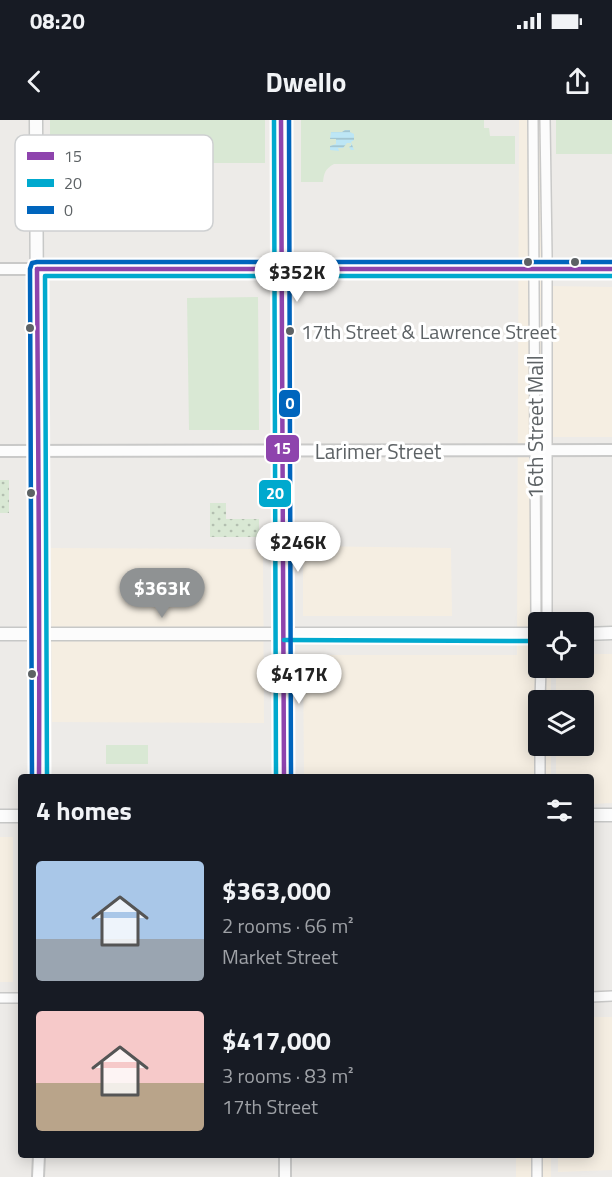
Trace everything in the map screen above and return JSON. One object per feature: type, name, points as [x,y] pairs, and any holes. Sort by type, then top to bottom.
[{"type":"main road","points":[[36,120],[36,135]]},
{"type":"main road","points":[[281,120],[284,774]]},
{"type":"main road","points":[[37,231],[39,774]]},
{"type":"main road","points":[[0,634],[528,633]]},
{"type":"main road","points":[[594,633],[612,633]]},
{"type":"main road","points":[[594,815],[612,815]]},
{"type":"main road","points":[[0,816],[18,816]]},
{"type":"street","name":"16th Street Mall","points":[[533,120],[545,612]]},
{"type":"street","name":"16th Street Mall","points":[[536,612],[547,269],[545,120]]},
{"type":"street","points":[[0,269],[478,269]]},
{"type":"street","points":[[507,269],[612,269]]},
{"type":"street","name":"Larimer Street","points":[[0,452],[612,450]]},
{"type":"street","points":[[540,756],[540,774]]},
{"type":"street","points":[[594,997],[612,996]]},
{"type":"street","points":[[0,998],[18,998]]},
{"type":"street","points":[[38,1177],[39,1158]]},
{"type":"street","points":[[285,1158],[285,1177]]},
{"type":"street","points":[[537,1158],[537,1177]]},
{"type":"shaded area","points":[[519,120],[550,120],[550,331],[551,286],[612,287],[612,437],[550,437],[551,612],[528,612],[528,678],[551,678],[551,690],[528,690],[528,756],[551,756],[551,774],[304,774],[303,655],[517,655]]},
{"type":"shaded area","points":[[303,546],[451,548],[452,616],[303,616]]},
{"type":"shaded area","points":[[51,548],[263,549],[264,723],[52,722]]},
{"type":"shaded area","points":[[594,654],[612,654],[612,803],[594,804],[594,774],[556,774],[556,756],[594,756],[594,690],[556,690],[556,678],[594,678]]},
{"type":"shaded area","points":[[0,837],[13,837],[13,982],[0,982]]},
{"type":"shaded area","points":[[594,1017],[612,1017],[612,1170],[558,1172],[558,1158],[594,1158]]},
{"type":"shaded area","points":[[516,1158],[551,1158],[551,1177],[516,1177]]},
{"type":"green space","points":[[50,120],[265,120],[265,163],[213,163],[213,135],[50,135]]},
{"type":"green space","points":[[301,120],[484,120],[484,128],[489,128],[490,136],[515,136],[515,164],[334,164],[325,171],[323,182],[301,182]]},
{"type":"green space","points":[[556,120],[612,120],[612,154],[556,154]]},
{"type":"green space","points":[[258,297],[259,430],[189,430],[187,298]]},
{"type":"green space","points":[[0,480],[9,480],[9,513],[0,513]]},
{"type":"green space","points":[[210,503],[226,503],[226,519],[259,519],[259,537],[210,537]]},
{"type":"green space","points":[[106,745],[148,745],[148,764],[106,764]]},
{"type":"water","points":[[350,130],[354,134],[354,140],[351,142],[354,150],[349,147],[351,143],[347,143],[343,148],[338,148],[339,151],[330,150],[330,146],[336,144],[336,139],[330,139],[331,132]]},
{"type":"tunnel","points":[[478,269],[507,269]]},
{"type":"transit line","name":"20","points":[[274,120],[276,774]]},
{"type":"transit line","name":"15","points":[[281,120],[284,774]]},
{"type":"transit line","name":"0","points":[[289,120],[291,774]]},
{"type":"transit line","name":"0","points":[[32,774],[30,269],[32,263],[612,262]]},
{"type":"transit line","name":"15","points":[[37,269],[612,269]]},
{"type":"transit line","name":"15","points":[[37,269],[39,774]]},
{"type":"transit line","name":"20","points":[[47,774],[45,276],[612,276]]},
{"type":"transit line","name":"20","points":[[284,640],[528,641]]},
{"type":"place","name":"17th Street & Lawrence Street","points":[[290,331]]}]
